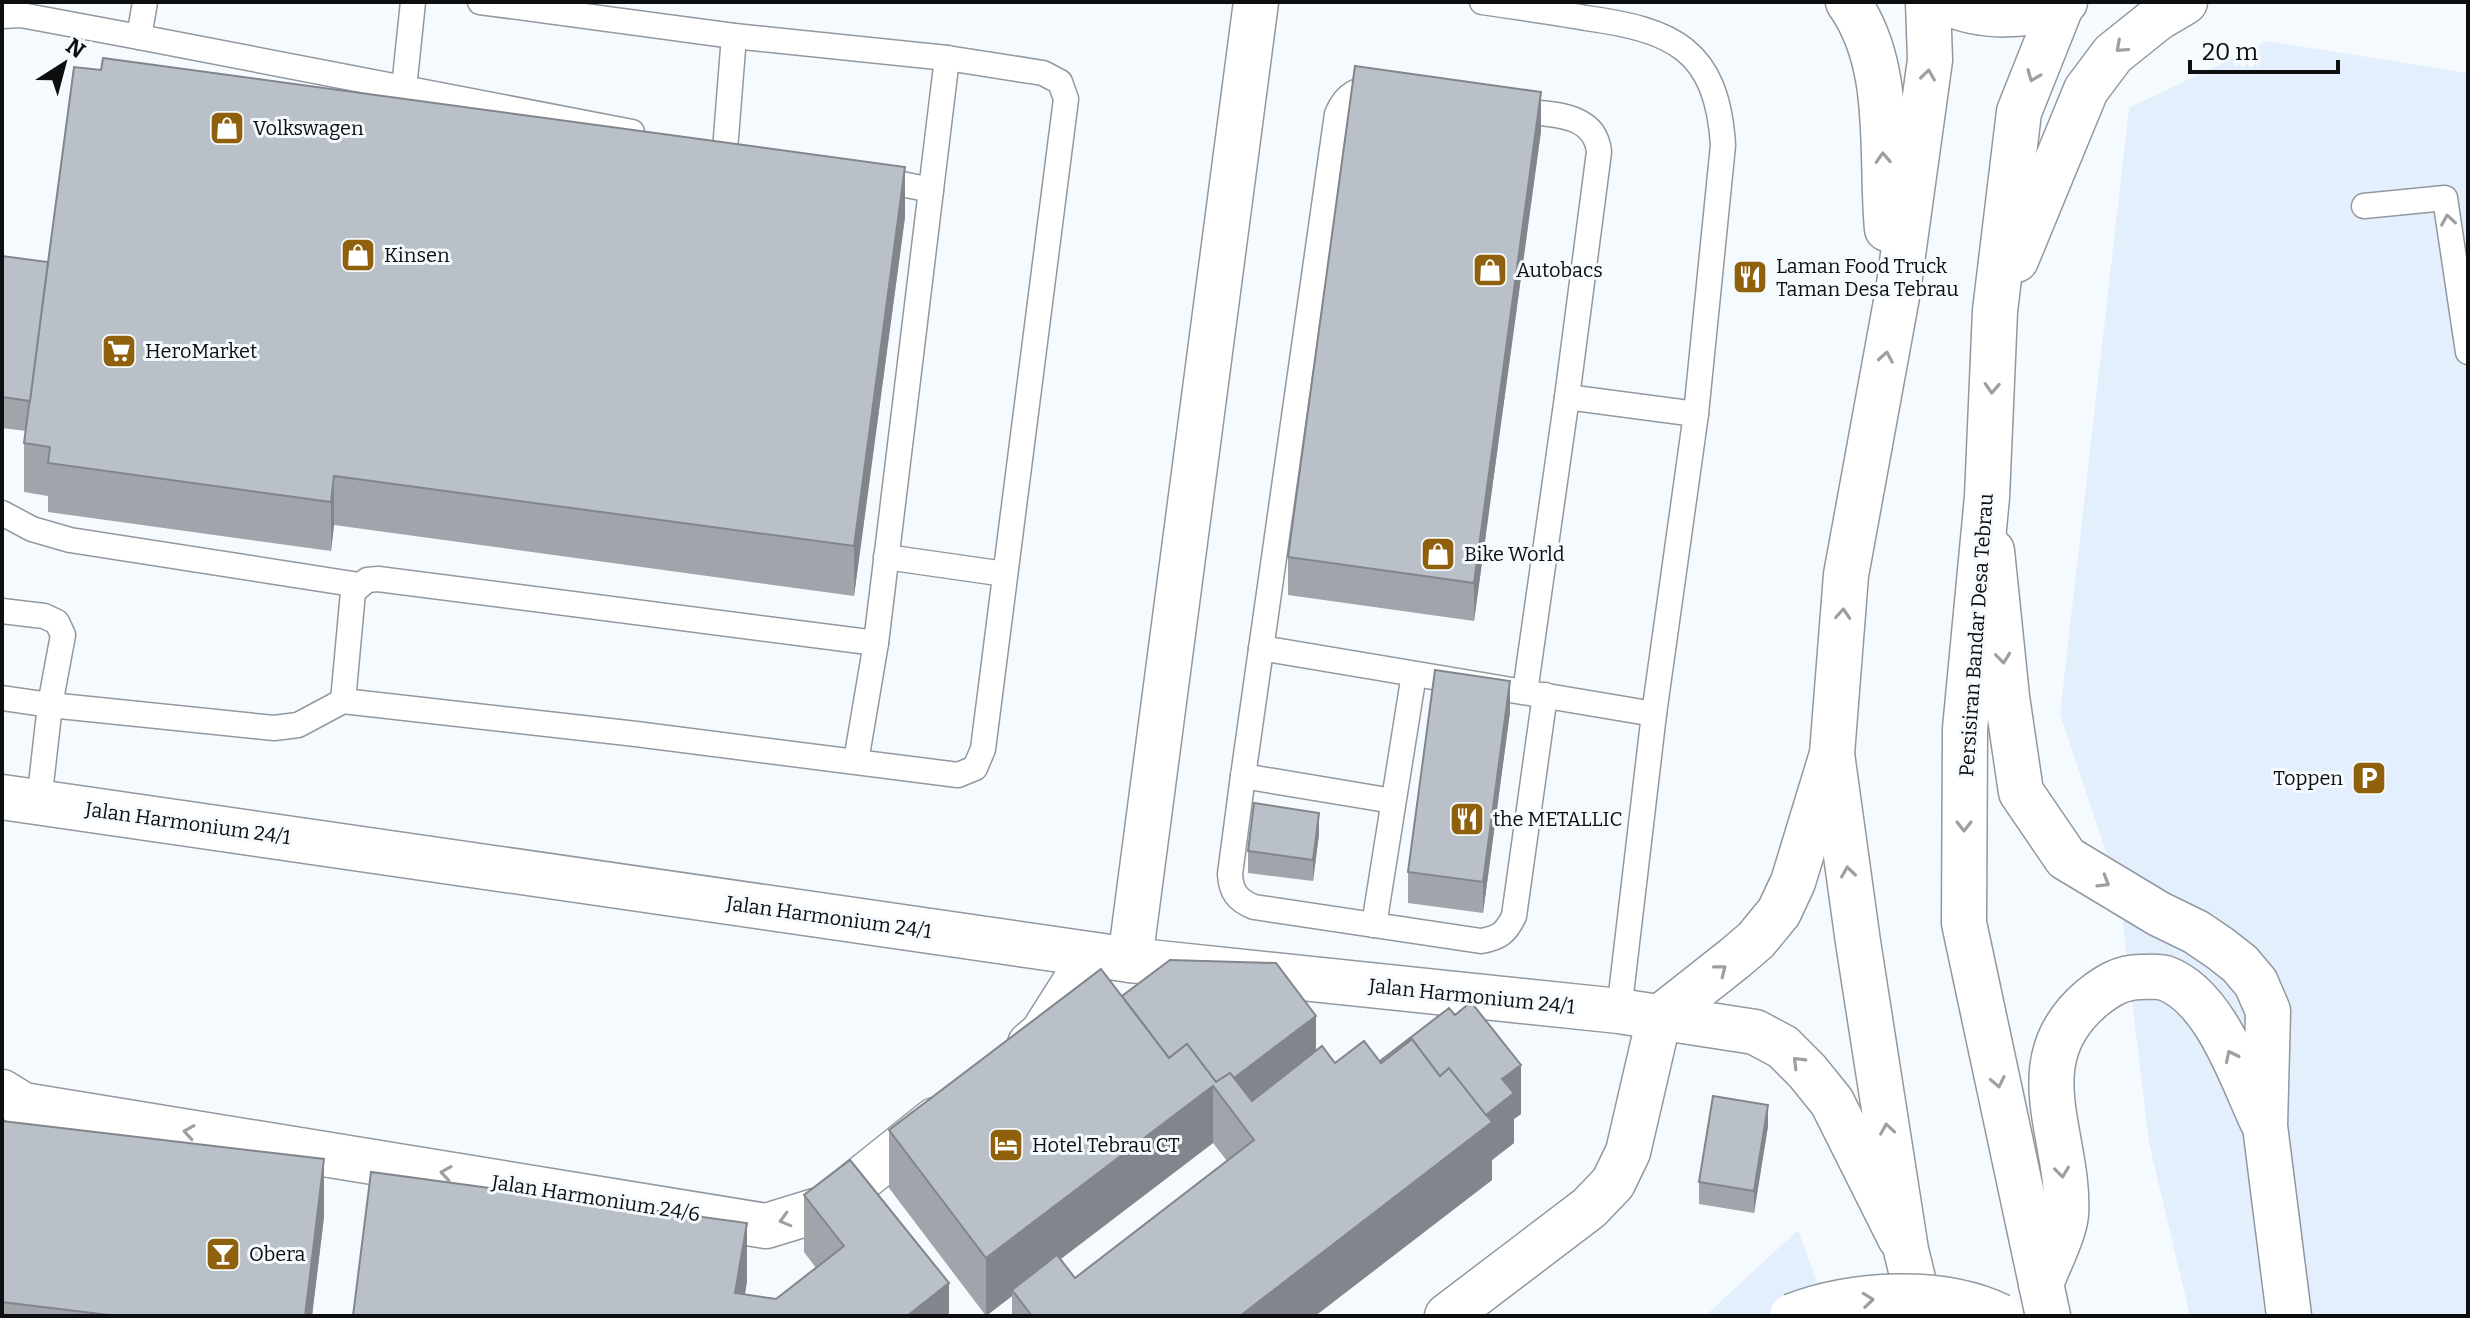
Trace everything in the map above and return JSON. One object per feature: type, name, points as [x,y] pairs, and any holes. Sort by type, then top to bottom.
[{"type":"street","points":[[1111,958],[1256,2]]},
{"type":"street","points":[[1848,2],[1867,37],[1877,68],[1887,227],[1898,291]]},
{"type":"street","points":[[1922,1316],[1906,1250],[1832,754],[1846,575],[1898,291],[1930,60],[1928,2]]},
{"type":"street","points":[[1945,2],[1959,9],[1994,14],[2029,14],[2064,3]]},
{"type":"street","points":[[1995,311],[2086,90],[2113,54],[2158,18],[2185,2]]},
{"type":"street","name":"Persisiran Bandar Desa Tebrau","points":[[2044,1300],[1964,923],[1965,729],[1987,497],[1995,311],[2019,112],[2064,3]]},
{"type":"street","points":[[1987,497],[2007,697],[2021,792],[2066,858],[2159,914],[2196,932],[2240,964],[2256,983],[2268,1011],[2265,1126],[2289,1316]]},
{"type":"street","points":[[1447,1316],[1589,1208],[1613,1183],[1628,1152],[1639,1014],[1735,958],[1756,940],[1779,912],[1793,882],[1832,754]]},
{"type":"street","name":"Jalan Harmonium 24/1","points":[[20,800],[1111,958],[1639,1014],[1755,1032],[1783,1047],[1832,1102],[1906,1250]]},
{"type":"street","name":"Jalan Harmonium 24/6","points":[[2,1092],[23,1105],[766,1226],[825,1208],[1042,1034],[1111,958]]},
{"type":"street","points":[[2044,1300],[2066,1218],[2062,1170],[2053,1121],[2051,1066],[2063,1033],[2081,1008],[2109,984],[2135,977],[2163,977],[2190,993],[2217,1026],[2265,1126]]},
{"type":"street","points":[[1792,1316],[1847,1302],[1937,1297],[2000,1316]]},
{"type":"lane","points":[[139,37],[145,2]]},
{"type":"lane","points":[[404,88],[413,2]]},
{"type":"lane","points":[[2,698],[274,728],[298,725],[343,701],[958,775],[975,768],[983,749],[1066,99],[1060,82],[1043,73],[947,58],[734,36],[480,2]]},
{"type":"lane","points":[[1482,2],[1628,24],[1661,33],[1689,52],[1709,80],[1721,111],[1723,145],[1696,414],[1654,714],[1639,1014]]},
{"type":"lane","points":[[2,16],[21,15],[649,135]]},
{"type":"lane","points":[[725,150],[734,36]]},
{"type":"lane","points":[[856,761],[876,643],[947,58]]},
{"type":"lane","points":[[1402,94],[1370,89],[1355,91],[1343,100],[1337,114],[1243,776],[1230,874],[1231,889],[1240,901],[1254,907],[1481,941],[1496,939],[1508,930],[1514,916],[1567,397],[1599,152],[1597,137],[1588,125],[1574,119],[1496,108]]},
{"type":"lane","points":[[695,144],[755,156]]},
{"type":"lane","points":[[843,173],[931,190]]},
{"type":"lane","points":[[2364,206],[2445,198],[2468,352]]},
{"type":"lane","points":[[1567,397],[1696,414]]},
{"type":"lane","points":[[2,513],[32,529],[70,540],[359,585]]},
{"type":"lane","points":[[886,557],[1005,574]]},
{"type":"lane","points":[[343,701],[353,592],[367,580],[876,643]]},
{"type":"lane","points":[[2,611],[44,616],[57,622],[63,635],[50,705],[20,800]]},
{"type":"lane","points":[[1261,648],[1654,714]]},
{"type":"lane","points":[[1374,925],[1414,674]]},
{"type":"lane","points":[[1243,776],[1393,801]]},
{"type":"shaded area","points":[[2268,41],[2468,73],[2468,1316],[2190,1316],[2149,1143],[2119,891],[2060,714],[2129,108]]},
{"type":"shaded area","points":[[1798,1230],[1829,1316],[1705,1316]]},
{"type":"building","points":[[103,58],[905,167],[854,546],[334,476],[331,502],[48,463],[50,447],[24,443],[74,67],[101,70]]},
{"type":"building","points":[[1355,66],[1541,92],[1474,583],[1288,557]]},
{"type":"building","points":[[2,256],[48,262],[30,401],[2,397]]},
{"type":"building","points":[[1435,670],[1510,681],[1483,882],[1408,872]]},
{"type":"building","points":[[1254,803],[1319,813],[1313,860],[1248,851]]},
{"type":"building","points":[[1170,960],[1276,963],[1316,1016],[1234,1078],[1230,1073],[1216,1082],[1187,1044],[1169,1058],[1122,996]]},
{"type":"building","points":[[1101,969],[1169,1058],[1187,1044],[1216,1082],[1230,1073],[1252,1101],[1322,1046],[1335,1063],[1364,1041],[1381,1063],[1412,1039],[1440,1076],[1449,1068],[1492,1122],[1240,1316],[1032,1316],[1012,1290],[1057,1255],[1075,1278],[1254,1140],[1213,1086],[986,1258],[889,1130]]},
{"type":"building","points":[[1471,1002],[1521,1065],[1502,1079],[1514,1093],[1486,1115],[1449,1068],[1440,1076],[1412,1039],[1380,1061],[1449,1008],[1455,1015]]},
{"type":"building","points":[[1713,1096],[1768,1105],[1754,1191],[1699,1182]]},
{"type":"building","points":[[2,1121],[324,1159],[305,1316],[117,1316],[2,1302]]},
{"type":"building","points":[[850,1160],[949,1283],[907,1316],[353,1316],[371,1172],[747,1223],[735,1293],[776,1299],[844,1246],[804,1195]]},
{"type":"place","name":"Volkswagen","points":[[227,128]]},
{"type":"place","name":"Kinsen","points":[[358,255]]},
{"type":"place","name":"Autobacs","points":[[1490,270]]},
{"type":"place","name":"Laman Food Truck Taman Desa Tebrau","points":[[1750,277]]},
{"type":"place","name":"HeroMarket","points":[[119,351]]},
{"type":"place","name":"Bike World","points":[[1438,554]]},
{"type":"place","name":"Toppen","points":[[2369,778]]},
{"type":"place","name":"the METALLIC","points":[[1467,819]]},
{"type":"place","name":"Hotel Tebrau CT","points":[[1006,1145]]},
{"type":"place","name":"Obera","points":[[223,1254]]}]
